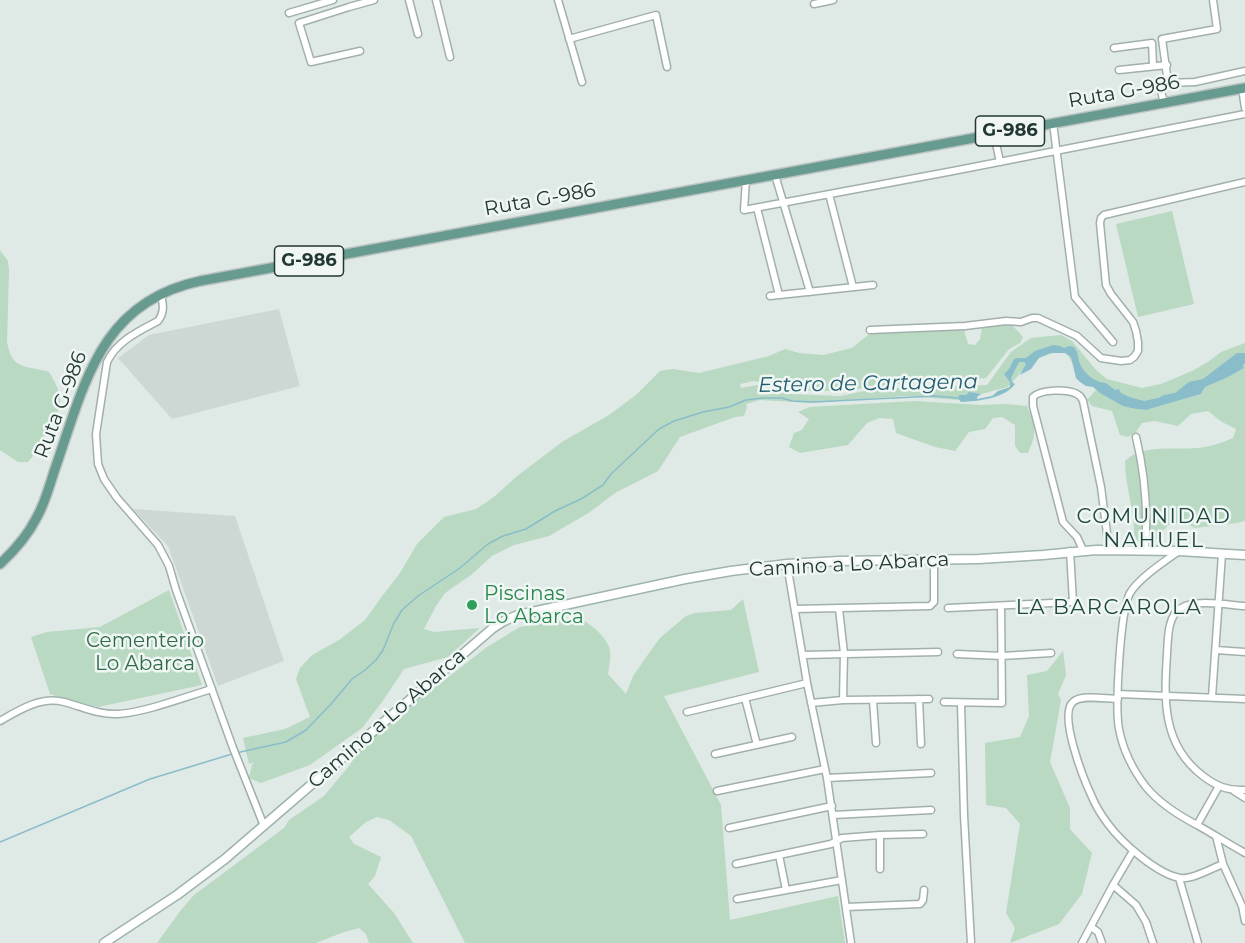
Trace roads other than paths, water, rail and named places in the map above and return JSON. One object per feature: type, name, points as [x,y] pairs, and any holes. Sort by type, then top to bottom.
[{"type":"main road","name":"Ruta G-986","points":[[0,564],[24,538],[42,506],[81,393],[103,347],[124,320],[160,294],[200,281],[1243,88]]},
{"type":"main road","name":"Camino a Lo Abarca","points":[[104,943],[177,895],[225,859],[493,628],[525,613],[685,579],[787,564],[839,561],[934,561],[1109,549],[1245,555]]},
{"type":"street","points":[[333,0],[292,12],[299,23],[311,62],[360,51]]},
{"type":"street","points":[[299,23],[374,0]]},
{"type":"street","points":[[409,0],[418,34]]},
{"type":"street","points":[[436,0],[450,57]]},
{"type":"street","points":[[558,0],[582,82]]},
{"type":"street","points":[[814,4],[833,0]]},
{"type":"street","points":[[1164,103],[1161,91],[1168,83],[1162,39],[1217,29],[1213,0]]},
{"type":"street","points":[[569,39],[656,15],[667,67]]},
{"type":"street","points":[[1114,48],[1152,43],[1154,65]]},
{"type":"street","points":[[1119,70],[1167,64]]},
{"type":"street","points":[[1168,83],[1195,82],[1245,72]]},
{"type":"street","points":[[1243,88],[1245,108]]},
{"type":"street","points":[[746,180],[744,210],[1245,114]]},
{"type":"street","points":[[1053,123],[1075,297],[1113,342]]},
{"type":"street","points":[[994,134],[1000,162]]},
{"type":"street","points":[[775,175],[810,292]]},
{"type":"street","points":[[870,330],[1017,322],[1038,318],[1077,336],[1101,358],[1130,360],[1138,351],[1137,337],[1133,322],[1106,285],[1101,218],[1104,215],[1245,182]]},
{"type":"street","points":[[829,194],[853,287]]},
{"type":"street","points":[[757,208],[780,295]]},
{"type":"street","points":[[771,296],[873,285]]},
{"type":"street","points":[[160,294],[163,307],[158,321],[121,343],[107,362],[96,434],[96,453],[101,473],[109,489],[153,538],[169,566],[237,759],[264,826]]},
{"type":"street","points":[[1083,550],[1077,537],[1063,522],[1033,406],[1033,397],[1036,393],[1056,391],[1076,393],[1083,401],[1101,487],[1109,549]]},
{"type":"street","points":[[1136,437],[1146,493],[1145,550]]},
{"type":"street","points":[[948,608],[1073,602],[1070,551]]},
{"type":"street","points":[[1179,551],[1140,582],[1128,597],[1121,637],[1118,696],[1117,716],[1121,737],[1128,758],[1139,778],[1153,795],[1169,809],[1245,853]]},
{"type":"street","points":[[1212,698],[1222,554]]},
{"type":"street","points":[[795,609],[928,607],[934,602],[934,561]]},
{"type":"street","points":[[787,564],[807,683],[832,806],[851,943]]},
{"type":"street","points":[[1245,606],[1196,603],[1178,610],[1173,617],[1168,638],[1166,696],[1169,727],[1179,749],[1194,769],[1219,786],[1245,798]]},
{"type":"street","points":[[944,702],[1002,703],[1001,606]]},
{"type":"street","points":[[839,609],[844,653],[843,700]]},
{"type":"street","points":[[1216,650],[1245,652]]},
{"type":"street","points":[[803,655],[938,652]]},
{"type":"street","points":[[957,654],[1002,656],[1051,653]]},
{"type":"street","points":[[687,712],[807,683]]},
{"type":"street","points":[[0,721],[39,702],[57,701],[94,712],[122,714],[212,689]]},
{"type":"street","points":[[1223,864],[1188,879],[1179,878],[1160,869],[1133,851],[1109,825],[1091,796],[1074,750],[1068,708],[1077,699],[1118,696],[1245,699]]},
{"type":"street","points":[[745,698],[757,745]]},
{"type":"street","points":[[919,699],[921,744]]},
{"type":"street","points":[[812,703],[843,700],[929,699]]},
{"type":"street","points":[[873,700],[876,743]]},
{"type":"street","points":[[961,703],[971,943]]},
{"type":"street","points":[[715,754],[792,737]]},
{"type":"street","points":[[717,791],[825,769]]},
{"type":"street","points":[[827,778],[931,772]]},
{"type":"street","points":[[1197,825],[1219,786]]},
{"type":"street","points":[[1233,791],[1245,790]]},
{"type":"street","points":[[729,828],[832,806]]},
{"type":"street","points":[[833,815],[931,810]]},
{"type":"street","points":[[736,864],[831,844],[842,838],[923,834]]},
{"type":"street","points":[[880,835],[880,869]]},
{"type":"street","points":[[1216,836],[1223,864],[1243,907],[1245,921]]},
{"type":"street","points":[[1082,943],[1133,851]]},
{"type":"street","points":[[779,855],[786,890]]},
{"type":"street","points":[[1179,878],[1198,943]]},
{"type":"street","points":[[737,899],[842,880]]},
{"type":"street","points":[[1113,885],[1136,905],[1146,922],[1152,943]]},
{"type":"street","points":[[846,907],[920,904],[923,902],[924,890]]},
{"type":"street","points":[[1091,927],[1098,932],[1102,943]]},
{"type":"water","points":[[1053,345],[1064,348],[1074,347],[1083,369],[1090,376],[1115,390],[1119,389],[1121,393],[1129,397],[1144,401],[1175,393],[1189,382],[1203,379],[1237,353],[1245,353],[1245,363],[1244,368],[1205,387],[1201,394],[1146,410],[1123,406],[1093,387],[1080,382],[1076,378],[1071,357],[1065,353],[1050,353],[1039,358],[1031,369],[1020,375],[1026,364],[1019,362],[1011,378],[1015,384],[998,396],[961,402],[958,398],[959,395],[966,395],[969,392],[981,394],[977,399],[992,396],[1010,387],[1010,382],[1004,374],[1014,359],[1026,358],[1035,351]]},
{"type":"waterway","name":"Estero de Cartagena","points":[[236,753],[286,742],[306,730],[352,679],[376,660],[402,610],[418,596],[460,568],[488,544],[503,536],[526,529],[603,485],[611,474],[659,429],[674,421],[729,407],[746,400],[763,398],[814,402],[934,396],[958,398]]},
{"type":"waterway","name":"Estero de Cartagena","points":[[0,842],[150,779],[232,754]]},
{"type":"place","name":"Piscinas Lo Abarca","points":[[472,605]]},
{"type":"district","name":"COMUNIDAD NAHUEL","points":[[1154,529]]},
{"type":"district","name":"LA BARCAROLA","points":[[1109,608]]},
{"type":"park label","name":"Cementerio Lo Abarca","points":[[145,652]]}]
